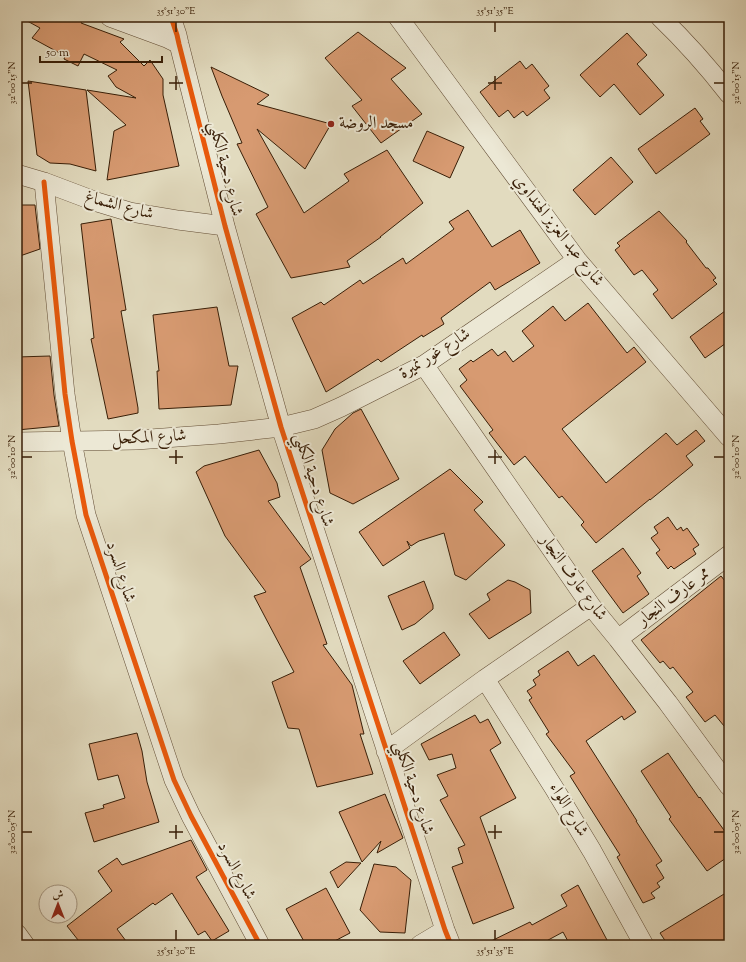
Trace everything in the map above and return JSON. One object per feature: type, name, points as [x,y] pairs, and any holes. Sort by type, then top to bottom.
[{"type":"street","points":[[110,17],[167,38],[174,29],[151,17]]},
{"type":"street","name":"شارع عبد العزيز الهنداوي","points":[[398,17],[578,260],[729,437]]},
{"type":"street","points":[[660,17],[712,72],[729,94]]},
{"type":"street","name":"شارع دحية الكلبي","points":[[174,29],[225,226],[282,427],[386,752],[448,938]]},
{"type":"street","name":"شارع الشماغ","points":[[17,174],[130,212],[225,226]]},
{"type":"street","name":"شارع السرد","points":[[44,182],[65,394],[86,516],[174,780],[191,816],[260,945]]},
{"type":"street","name":"شارع غور نميرة","points":[[282,427],[314,419],[424,365],[578,260]]},
{"type":"street","name":"شارع عارف النجار","points":[[424,365],[591,606],[668,703],[729,786]]},
{"type":"street","name":"شارع المكحل","points":[[17,442],[136,440],[219,434],[282,427]]},
{"type":"street","name":"ممر عارف النجار","points":[[618,639],[729,554]]},
{"type":"street","points":[[386,752],[485,679],[591,606]]},
{"type":"street","name":"شارع اللواء","points":[[485,679],[588,844],[644,945]]},
{"type":"street","points":[[17,934],[26,945]]},
{"type":"street","points":[[420,945],[448,938]]},
{"type":"building","points":[[20,17],[85,17],[81,23],[124,39],[120,42],[144,66],[150,60],[163,79],[163,95],[179,166],[107,180],[114,131],[126,125],[87,90],[136,98],[116,87],[108,76],[117,70],[84,54],[78,66],[64,59],[65,56],[32,38],[40,28]]},
{"type":"building","points":[[358,32],[406,68],[391,79],[422,114],[381,143],[352,106],[362,100],[325,58]]},
{"type":"building","points":[[627,33],[647,55],[637,64],[664,95],[640,115],[614,84],[600,97],[580,75]]},
{"type":"building","points":[[520,61],[526,69],[532,64],[549,86],[544,90],[550,98],[527,116],[523,111],[514,118],[508,110],[499,117],[480,92]]},
{"type":"building","points":[[211,67],[269,95],[257,104],[331,124],[305,169],[257,129],[304,213],[349,181],[344,174],[387,150],[423,203],[381,237],[347,261],[350,267],[291,278],[256,214],[268,207],[237,144],[242,143]]},
{"type":"building","points":[[28,81],[86,90],[96,171],[70,164],[50,163],[37,155]]},
{"type":"building","points":[[695,108],[703,119],[700,121],[710,134],[656,174],[638,149]]},
{"type":"building","points":[[427,131],[464,147],[450,178],[413,161]]},
{"type":"building","points":[[611,157],[633,182],[595,215],[573,190]]},
{"type":"building","points":[[17,205],[35,205],[40,249],[17,257]]},
{"type":"building","points":[[468,210],[492,247],[520,230],[540,263],[495,290],[490,282],[441,318],[444,324],[423,337],[422,335],[381,362],[378,359],[326,392],[292,318],[321,302],[324,305],[360,280],[363,284],[403,258],[406,264],[454,229],[449,222]]},
{"type":"building","points":[[659,211],[687,241],[686,242],[706,268],[708,268],[716,278],[713,280],[717,284],[672,319],[653,294],[658,290],[642,270],[634,275],[615,250],[620,246],[617,243]]},
{"type":"building","points":[[111,219],[126,310],[121,311],[138,413],[108,419],[91,339],[94,338],[81,224]]},
{"type":"building","points":[[588,303],[627,353],[634,347],[646,362],[562,429],[606,483],[666,433],[677,445],[696,430],[705,441],[686,456],[693,465],[596,543],[581,525],[584,522],[562,496],[559,498],[525,456],[514,465],[489,433],[493,430],[460,386],[467,380],[459,369],[471,360],[473,362],[492,349],[498,356],[505,351],[513,362],[534,346],[522,331],[553,306],[565,321]]},
{"type":"building","points":[[217,307],[229,366],[238,366],[231,405],[159,409],[157,371],[159,371],[153,315]]},
{"type":"building","points":[[729,308],[729,341],[705,358],[690,337]]},
{"type":"building","points":[[50,356],[59,426],[17,430],[17,357]]},
{"type":"building","points":[[361,409],[399,479],[353,504],[330,493],[322,450],[335,429],[353,413]]},
{"type":"building","points":[[259,450],[277,483],[280,497],[268,501],[311,559],[300,567],[327,644],[323,645],[352,685],[364,734],[360,734],[373,774],[317,787],[299,729],[288,728],[272,682],[294,672],[254,596],[266,592],[225,536],[196,472],[204,466]]},
{"type":"building","points":[[450,469],[483,502],[474,510],[505,545],[466,580],[455,575],[444,533],[419,541],[411,546],[407,541],[410,548],[383,566],[359,532]]},
{"type":"building","points":[[668,517],[677,530],[681,527],[683,531],[687,528],[699,545],[693,549],[696,554],[674,569],[671,566],[668,569],[656,553],[660,550],[651,538],[658,533],[654,527]]},
{"type":"building","points":[[623,548],[641,573],[637,576],[649,594],[623,613],[592,571]]},
{"type":"building","points":[[721,576],[729,586],[729,732],[715,715],[705,722],[686,697],[693,692],[673,667],[670,669],[663,661],[660,663],[641,640]]},
{"type":"building","points":[[508,580],[530,590],[531,613],[489,639],[469,614],[490,600],[487,594]]},
{"type":"building","points":[[424,581],[433,605],[433,609],[415,624],[402,630],[388,596]]},
{"type":"building","points":[[444,632],[460,655],[420,684],[403,661]]},
{"type":"building","points":[[568,651],[578,666],[594,655],[636,712],[624,720],[622,716],[586,741],[662,861],[656,865],[664,878],[657,883],[660,887],[651,893],[655,898],[643,903],[617,857],[620,855],[570,776],[575,773],[546,734],[549,732],[529,700],[532,698],[527,691],[536,685],[533,680],[540,675],[538,671]]},
{"type":"building","points":[[475,715],[480,723],[488,719],[501,743],[490,750],[516,798],[480,817],[514,908],[473,924],[452,867],[463,863],[458,848],[465,845],[440,800],[448,796],[437,775],[456,768],[452,754],[429,760],[421,744]]},
{"type":"building","points":[[137,733],[142,751],[147,782],[159,822],[94,842],[85,813],[104,808],[103,805],[125,798],[118,775],[98,780],[89,744]]},
{"type":"building","points":[[668,753],[699,798],[700,797],[729,837],[729,856],[707,871],[669,819],[671,817],[641,771]]},
{"type":"building","points":[[385,794],[403,838],[377,853],[381,841],[362,862],[339,812]]},
{"type":"building","points":[[191,840],[207,870],[196,877],[229,931],[212,941],[205,931],[198,935],[172,893],[155,905],[153,903],[117,929],[129,945],[82,945],[67,926],[70,924],[78,924],[78,917],[112,891],[98,871],[117,858],[122,865]]},
{"type":"building","points":[[346,862],[361,863],[338,888],[330,872]]},
{"type":"building","points":[[374,864],[396,867],[411,880],[405,933],[380,932],[360,910]]},
{"type":"building","points":[[578,885],[607,940],[599,945],[570,945],[563,932],[539,945],[483,945],[530,922],[532,925],[567,906],[561,895]]},
{"type":"building","points":[[326,888],[350,933],[327,945],[306,945],[286,909]]},
{"type":"building","points":[[729,891],[729,945],[668,945],[660,933]]},
{"type":"cycle path","points":[[171,17],[177,35],[225,226],[281,427],[451,945]]},
{"type":"cycle path","points":[[44,182],[65,394],[86,515],[174,780],[191,816],[260,945]]},
{"type":"place","name":"مسجد الروضة","points":[[331,124]]}]
